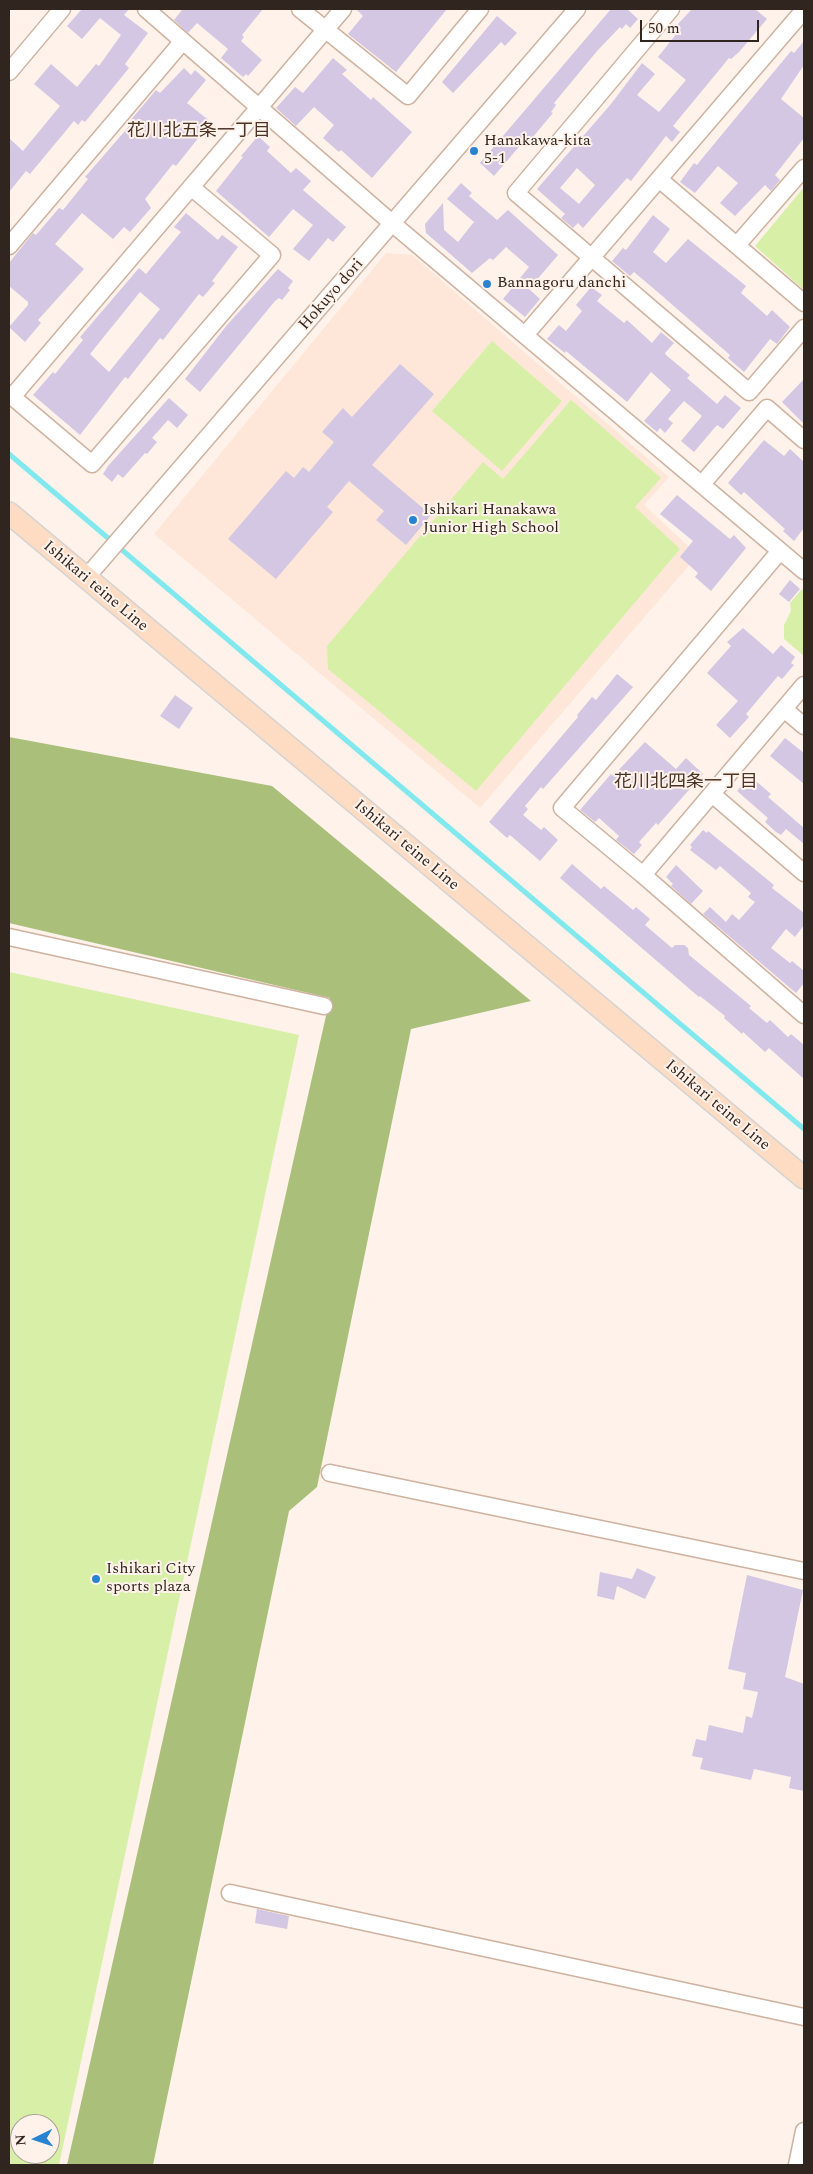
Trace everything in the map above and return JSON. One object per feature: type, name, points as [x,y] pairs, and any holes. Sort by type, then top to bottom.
[{"type":"main road","name":"Ishikari teine Line","points":[[9,513],[804,1178]]},
{"type":"street","points":[[9,72],[62,9]]},
{"type":"street","points":[[146,9],[394,224],[804,571]]},
{"type":"street","points":[[300,9],[408,96],[480,9]]},
{"type":"street","points":[[191,186],[272,255],[92,464],[10,396],[325,30],[344,9]]},
{"type":"street","name":"Hokuyo dori","points":[[86,579],[394,224],[577,9]]},
{"type":"street","points":[[671,9],[516,192],[749,392],[804,328]]},
{"type":"street","points":[[525,335],[659,179],[795,12]]},
{"type":"street","points":[[9,246],[183,41]]},
{"type":"street","points":[[737,245],[804,168]]},
{"type":"street","points":[[659,179],[804,303]]},
{"type":"street","points":[[702,484],[767,408],[804,440]]},
{"type":"street","points":[[780,551],[562,808],[643,875],[804,1015]]},
{"type":"street","points":[[643,875],[804,685]]},
{"type":"street","points":[[784,709],[804,726]]},
{"type":"street","points":[[712,794],[804,873]]},
{"type":"street","points":[[9,937],[324,1006]]},
{"type":"street","points":[[330,1473],[804,1571]]},
{"type":"street","points":[[230,1893],[804,2017]]},
{"type":"street","points":[[797,2165],[804,2131]]},
{"type":"shaded area","name":"Ishikari Hanakawa Junior High School","points":[[386,253],[412,255],[669,477],[644,505],[698,555],[480,808],[154,534]]},
{"type":"green space","points":[[804,187],[804,290],[755,246]]},
{"type":"green space","points":[[492,341],[562,401],[502,471],[432,411]]},
{"type":"green space","points":[[571,400],[661,478],[635,507],[680,549],[476,791],[328,669],[327,646],[483,462],[503,479]]},
{"type":"green space","points":[[802,589],[804,591],[804,656],[784,639],[784,625],[791,611],[790,603]]},
{"type":"green space","points":[[9,737],[272,786],[531,1001],[411,1029],[317,1487],[289,1511],[153,2165],[67,2165],[330,998],[9,923]]},
{"type":"green space","name":"Ishikari City sports plaza","points":[[9,972],[299,1035],[60,2160],[60,2114],[10,2114],[10,2164],[59,2165],[9,2165]]},
{"type":"building","points":[[82,9],[129,9],[124,15],[148,33],[125,64],[129,68],[85,122],[82,120],[78,125],[74,121],[30,174],[26,171],[9,192],[9,138],[23,151],[60,106],[34,84],[51,64],[77,87],[96,64],[99,66],[121,35],[100,18],[82,39],[67,26]]},
{"type":"building","points":[[180,9],[263,9],[242,35],[244,37],[241,41],[262,60],[248,76],[246,74],[243,77],[221,58],[228,49],[197,23],[188,33],[174,20],[182,10]]},
{"type":"building","points":[[356,9],[447,9],[396,72],[348,34],[363,16]]},
{"type":"building","points":[[611,9],[627,9],[638,19],[630,28],[626,24],[622,29],[620,27],[597,51],[554,103],[556,105],[551,112],[553,113],[527,144],[524,141],[494,176],[480,163]]},
{"type":"building","points":[[692,9],[755,9],[767,19],[739,52],[731,59],[729,58],[673,126],[680,132],[672,142],[666,136],[631,181],[627,178],[583,228],[578,223],[573,228],[561,218],[565,214],[537,189],[611,104],[642,63],[655,74],[637,95],[659,112],[686,80],[658,57],[681,28],[677,25]],"holes":[[[577,168],[595,185],[579,204],[560,188]]]},
{"type":"building","points":[[497,16],[517,33],[505,46],[501,42],[453,93],[442,82]]},
{"type":"building","points":[[804,41],[804,65],[781,99],[804,118],[804,138],[775,175],[780,180],[771,191],[765,185],[735,216],[720,203],[738,183],[718,166],[695,193],[680,182],[694,163],[697,165],[791,51],[794,53]]},
{"type":"building","points":[[333,58],[347,70],[342,74],[371,100],[373,97],[412,132],[372,178],[341,150],[339,152],[323,138],[334,125],[314,107],[296,126],[276,108],[295,87],[303,93]]},
{"type":"building","points":[[184,68],[191,75],[195,70],[206,80],[187,103],[211,122],[176,166],[173,164],[145,199],[151,208],[130,232],[124,227],[113,239],[82,213],[55,244],[84,269],[38,320],[41,323],[25,342],[9,327],[28,305],[28,302],[9,286],[9,263],[33,233],[36,235],[59,208],[63,210],[88,179],[85,177],[131,124],[129,122],[156,90],[160,93]]},
{"type":"building","points":[[258,136],[270,147],[267,151],[291,173],[296,168],[311,181],[303,190],[346,227],[333,242],[328,238],[309,261],[293,249],[313,225],[293,209],[269,237],[216,191]]},
{"type":"building","points":[[461,183],[472,193],[469,196],[497,220],[508,210],[558,255],[529,289],[540,299],[525,317],[503,299],[529,267],[506,247],[493,260],[490,258],[472,273],[426,233],[425,224],[443,203],[444,230],[458,242],[474,222],[447,199]]},
{"type":"building","points":[[186,213],[218,240],[222,235],[238,247],[212,281],[215,283],[203,297],[199,294],[163,340],[160,338],[128,379],[125,377],[80,435],[33,395],[53,372],[55,374],[83,340],[80,337],[139,268],[146,274],[181,232],[174,227]],"holes":[[[140,292],[160,309],[109,372],[90,354]]]},
{"type":"building","points":[[653,215],[670,229],[653,252],[666,263],[688,239],[746,286],[741,293],[767,316],[772,310],[790,327],[777,344],[770,339],[744,372],[728,358],[730,355],[634,272],[630,276],[612,261],[623,248],[626,250]]},
{"type":"building","points":[[278,269],[293,281],[288,288],[290,290],[282,300],[279,298],[275,301],[200,392],[185,379],[227,325]]},
{"type":"building","points":[[591,287],[602,295],[597,301],[624,323],[627,320],[652,343],[661,332],[674,343],[665,353],[666,355],[690,375],[687,378],[717,404],[725,395],[741,408],[723,429],[717,425],[694,452],[681,441],[702,416],[684,401],[668,419],[673,423],[665,433],[660,428],[657,432],[644,421],[671,390],[651,372],[627,402],[566,351],[565,353],[547,339],[559,325],[566,331],[582,311],[576,305]]},
{"type":"building","points":[[400,364],[434,394],[372,465],[431,515],[406,545],[376,520],[384,511],[349,481],[327,507],[333,512],[276,579],[228,539],[286,471],[294,478],[303,467],[309,472],[334,442],[322,432],[343,408],[352,417]]},
{"type":"building","points":[[804,379],[804,424],[782,402]]},
{"type":"building","points":[[169,398],[188,415],[177,428],[168,420],[152,438],[157,442],[147,454],[145,453],[123,478],[118,474],[112,482],[103,474],[108,466]]},
{"type":"building","points":[[764,440],[784,456],[790,449],[804,462],[804,528],[794,541],[783,531],[785,529],[744,492],[741,495],[728,483]]},
{"type":"building","points":[[677,495],[730,539],[734,535],[746,548],[711,591],[695,577],[698,573],[680,557],[693,541],[660,514]]},
{"type":"building","points":[[790,580],[800,589],[789,602],[779,594]]},
{"type":"building","points":[[743,628],[773,654],[781,645],[795,657],[791,663],[794,665],[782,679],[778,676],[746,714],[749,717],[730,738],[716,725],[738,701],[707,673],[731,646],[727,642]]},
{"type":"building","points":[[617,674],[633,687],[543,789],[541,787],[525,806],[528,809],[523,815],[541,830],[544,827],[558,840],[540,861],[510,835],[507,838],[489,822],[578,717],[577,715],[592,697],[596,700]]},
{"type":"building","points":[[175,695],[193,708],[179,729],[160,716]]},
{"type":"building","points":[[785,738],[804,753],[804,784],[770,756]]},
{"type":"building","points":[[645,742],[676,769],[686,758],[703,774],[658,825],[656,823],[639,842],[642,845],[634,854],[616,840],[619,836],[599,818],[595,822],[580,810],[611,774],[613,776]]},
{"type":"building","points":[[750,776],[771,794],[768,797],[804,828],[804,844],[786,829],[781,835],[776,832],[765,822],[768,818],[737,791]]},
{"type":"building","points":[[703,830],[707,833],[708,831],[774,885],[772,888],[804,913],[804,925],[795,937],[786,929],[771,948],[804,971],[804,983],[796,993],[703,914],[710,907],[726,922],[732,914],[739,920],[755,902],[748,897],[751,893],[720,866],[716,870],[690,850],[692,847],[690,845]]},
{"type":"building","points":[[572,864],[601,889],[604,886],[633,910],[636,907],[650,919],[645,925],[672,948],[675,945],[684,945],[688,948],[689,955],[751,1006],[749,1008],[767,1023],[770,1020],[788,1037],[791,1034],[804,1045],[804,1079],[769,1048],[765,1052],[743,1032],[742,1034],[724,1018],[725,1016],[699,997],[560,878]]},
{"type":"building","points":[[676,865],[703,891],[691,904],[671,886],[673,884],[666,877]]},
{"type":"building","points":[[637,1568],[656,1577],[645,1599],[617,1586],[614,1600],[597,1596],[600,1572],[632,1579]]},
{"type":"building","points":[[747,1575],[803,1590],[785,1677],[804,1684],[804,1791],[789,1788],[791,1777],[754,1769],[751,1780],[700,1769],[703,1758],[692,1756],[696,1739],[706,1741],[709,1725],[743,1733],[746,1716],[752,1718],[758,1692],[743,1689],[746,1673],[728,1669]]},
{"type":"building","points":[[257,1909],[289,1916],[287,1929],[255,1923]]},
{"type":"waterway","points":[[9,454],[804,1129]]},
{"type":"place","name":"Hanakawa-kita 5-1","points":[[474,151]]},
{"type":"place","name":"Bannagoru danchi","points":[[487,284]]},
{"type":"place","name":"Ishikari Hanakawa Junior High School","points":[[413,520]]},
{"type":"place","name":"Ishikari City sports plaza","points":[[96,1579]]},
{"type":"district","name":"花川北五条一丁目","points":[[199,132]]},
{"type":"district","name":"花川北四条一丁目","points":[[686,783]]}]
